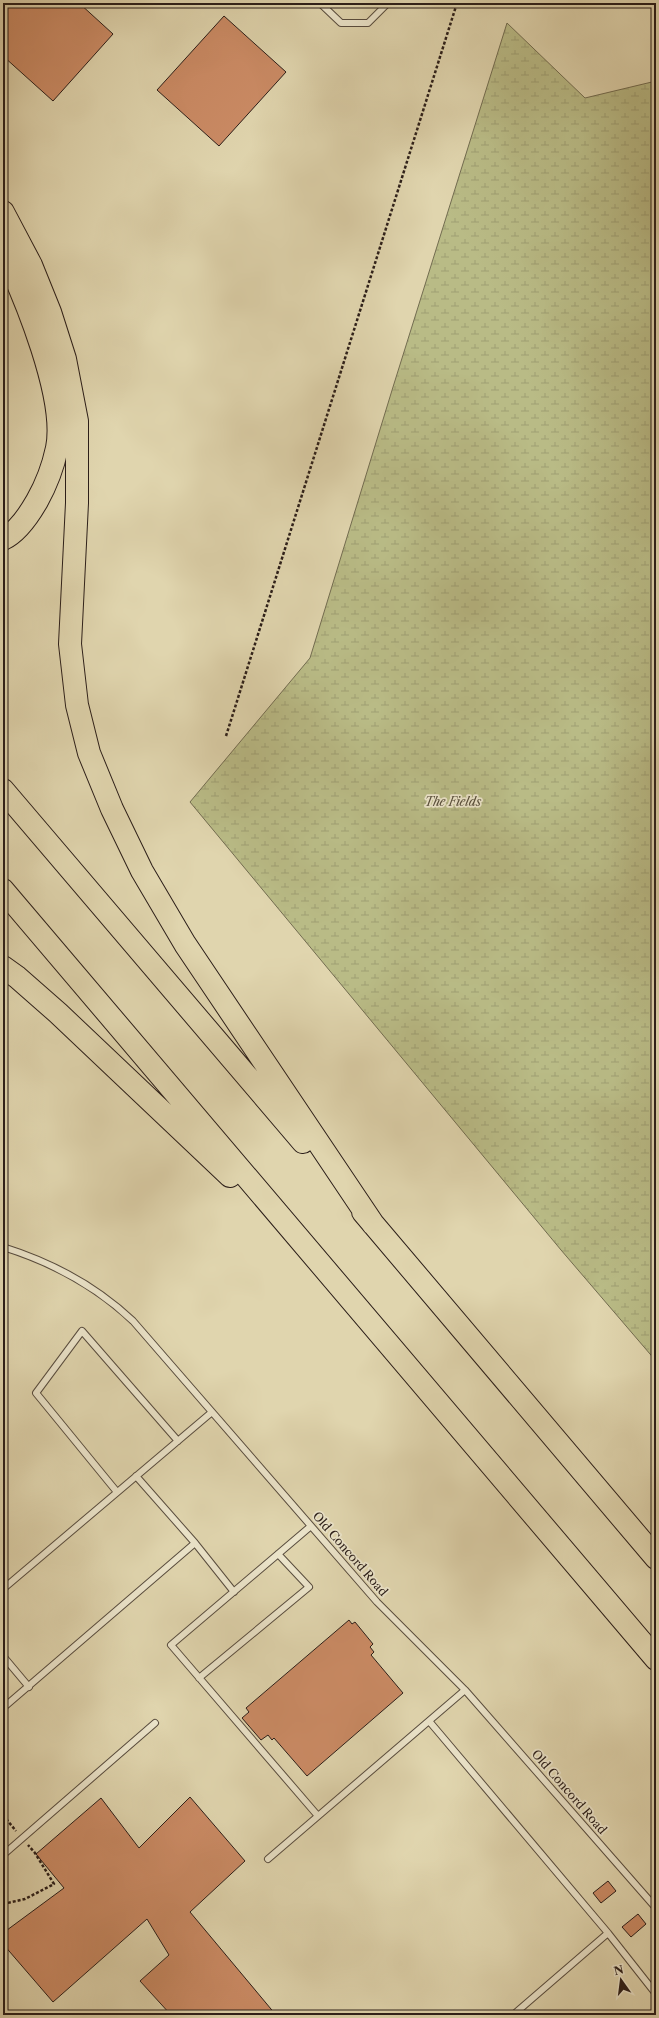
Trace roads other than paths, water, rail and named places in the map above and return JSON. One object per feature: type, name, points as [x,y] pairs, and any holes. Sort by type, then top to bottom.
[{"type":"highway","points":[[3,212],[30,265],[50,312],[65,359],[77,422],[77,503],[70,644],[77,705],[89,753],[112,809],[142,871],[184,944],[373,1224]]},
{"type":"highway","points":[[3,251],[19,284],[44,355],[57,410],[57,447],[46,485],[27,517],[3,540]]},
{"type":"highway","points":[[3,790],[656,1558]]},
{"type":"highway","points":[[3,890],[656,1659]]},
{"type":"highway","points":[[3,967],[17,977],[58,1013],[310,1251]]},
{"type":"lane","points":[[320,3],[342,23],[368,23],[388,3]]},
{"type":"lane","name":"Old Concord Road","points":[[3,1247],[43,1262],[85,1283],[118,1307],[133,1322],[381,1606],[465,1690],[656,1908]]},
{"type":"lane","points":[[117,1492],[36,1393],[82,1331],[178,1441]]},
{"type":"lane","points":[[3,1590],[212,1412]]},
{"type":"lane","points":[[136,1476],[234,1592]]},
{"type":"lane","points":[[311,1526],[171,1645],[318,1816]]},
{"type":"lane","points":[[3,1708],[195,1544]]},
{"type":"lane","points":[[199,1678],[309,1587],[278,1554]]},
{"type":"lane","points":[[3,1656],[29,1686]]},
{"type":"lane","points":[[268,1859],[465,1690]]},
{"type":"lane","points":[[429,1721],[608,1933],[656,1994]]},
{"type":"lane","points":[[3,1855],[155,1723]]},
{"type":"lane","points":[[513,2015],[608,1933]]},
{"type":"park label","name":"The Fields","points":[[453,802]]}]
